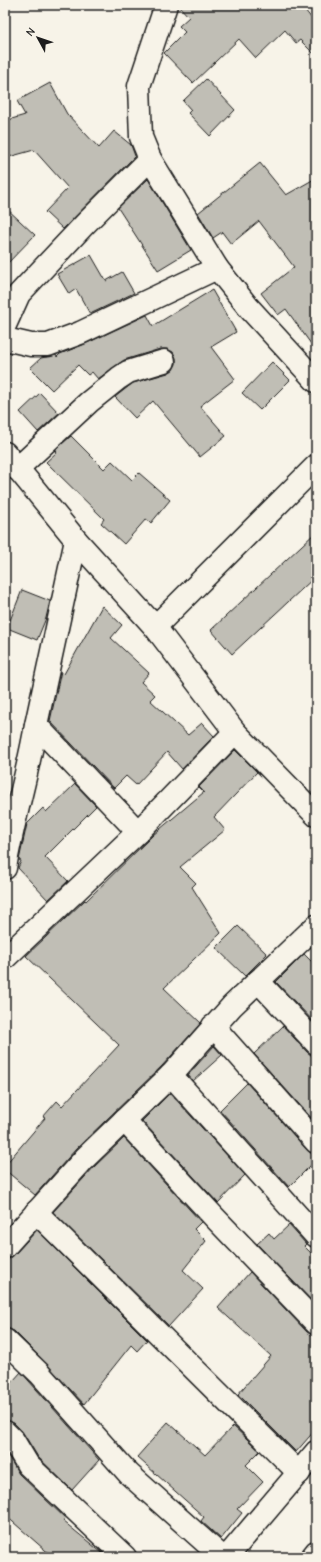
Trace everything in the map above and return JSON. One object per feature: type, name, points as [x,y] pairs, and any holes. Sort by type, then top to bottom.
[{"type":"street","points":[[166,5],[139,86],[141,137],[150,159],[216,268],[249,308],[316,381]]},
{"type":"street","points":[[5,325],[20,294],[84,224],[150,159]]},
{"type":"street","points":[[5,339],[31,345],[48,345],[80,333],[216,268]]},
{"type":"street","points":[[164,361],[128,372],[11,461],[76,540],[155,627],[235,732],[316,815]]},
{"type":"street","points":[[155,627],[316,466]]},
{"type":"street","points":[[5,868],[11,834],[31,755],[36,725],[76,540]]},
{"type":"street","points":[[36,725],[138,832]]},
{"type":"street","points":[[5,958],[138,832],[235,732]]},
{"type":"street","points":[[5,1248],[85,1158],[171,1075],[213,1026],[258,980],[312,937]]},
{"type":"street","points":[[258,980],[316,1043]]},
{"type":"street","points":[[213,1026],[316,1142]]},
{"type":"street","points":[[171,1075],[316,1236]]},
{"type":"street","points":[[124,1120],[215,1218],[316,1323]]},
{"type":"street","points":[[36,1212],[299,1473]]},
{"type":"street","points":[[5,1340],[39,1373],[129,1474],[222,1557]]},
{"type":"street","points":[[5,1432],[13,1440],[28,1465],[125,1557]]},
{"type":"street","points":[[227,1557],[316,1452]]},
{"type":"street","points":[[312,1557],[316,1552]]},
{"type":"building","points":[[178,5],[301,5],[316,24],[316,56],[300,40],[296,43],[285,30],[256,58],[239,39],[193,83],[164,53],[185,32],[179,26],[189,17]]},
{"type":"building","points":[[206,79],[235,110],[210,136],[188,113],[191,110],[183,101]]},
{"type":"building","points":[[50,83],[67,114],[99,148],[114,131],[131,145],[135,156],[63,229],[45,212],[68,188],[34,150],[5,158],[5,121],[25,115],[17,101]]},
{"type":"building","points":[[260,163],[286,195],[316,178],[316,351],[286,309],[278,315],[261,293],[294,267],[259,221],[231,244],[222,232],[213,238],[198,213]]},
{"type":"building","points":[[148,179],[191,250],[158,270],[118,208]]},
{"type":"building","points":[[5,207],[35,235],[5,266]]},
{"type":"building","points":[[91,255],[106,281],[122,272],[134,293],[90,314],[76,289],[69,294],[57,274]]},
{"type":"building","points":[[212,290],[236,332],[211,347],[235,379],[200,406],[226,436],[200,457],[153,401],[135,418],[115,397],[133,383],[168,373],[173,370],[176,364],[176,358],[173,352],[167,349],[160,349],[124,360],[98,379],[92,372],[88,375],[78,365],[52,390],[30,368],[41,358],[56,355],[57,357],[60,354],[147,315],[153,326]]},
{"type":"building","points":[[272,362],[290,380],[260,410],[242,393]]},
{"type":"building","points":[[40,393],[59,413],[38,432],[20,412]]},
{"type":"building","points":[[71,436],[104,469],[112,461],[132,480],[139,473],[170,500],[151,523],[146,519],[124,544],[101,523],[104,519],[46,462],[57,452],[55,450]]},
{"type":"building","points":[[316,532],[316,576],[232,654],[211,630]]},
{"type":"building","points":[[22,590],[50,601],[46,618],[37,640],[7,628]]},
{"type":"building","points":[[102,606],[122,625],[111,638],[149,673],[141,682],[155,695],[150,700],[188,735],[202,723],[214,736],[182,769],[167,752],[136,785],[126,776],[114,788],[50,721],[61,671],[64,674]]},
{"type":"building","points":[[235,750],[257,772],[214,817],[225,830],[180,867],[196,883],[192,887],[221,933],[164,988],[201,1023],[162,1066],[76,1149],[35,1195],[5,1170],[5,1165],[45,1118],[43,1117],[57,1101],[62,1106],[119,1045],[26,956],[85,900],[86,901],[153,835],[204,792],[199,787]]},
{"type":"building","points":[[75,784],[96,806],[45,857],[68,881],[48,900],[18,868],[21,861],[19,860],[27,824],[43,808],[46,812]]},
{"type":"building","points":[[238,926],[267,954],[245,976],[216,948]]},
{"type":"building","points":[[304,954],[316,966],[316,1024],[276,982]]},
{"type":"building","points":[[283,1026],[307,1052],[316,1059],[316,1123],[254,1054]]},
{"type":"building","points":[[214,1046],[222,1055],[193,1081],[188,1075]]},
{"type":"building","points":[[247,1083],[307,1150],[312,1154],[316,1154],[316,1160],[289,1187],[220,1110]]},
{"type":"building","points":[[170,1093],[245,1175],[218,1203],[142,1121]]},
{"type":"building","points":[[124,1138],[201,1222],[194,1229],[206,1241],[183,1270],[203,1289],[169,1326],[53,1212],[94,1167]]},
{"type":"building","points":[[289,1225],[306,1244],[304,1246],[316,1258],[316,1305],[257,1244],[269,1233],[274,1239]]},
{"type":"building","points":[[37,1230],[147,1340],[137,1351],[131,1345],[84,1404],[14,1331],[5,1328],[5,1259],[9,1259],[14,1255]]},
{"type":"building","points":[[250,1272],[307,1332],[312,1335],[316,1335],[316,1429],[296,1452],[238,1394],[271,1356],[218,1308]]},
{"type":"building","points":[[21,1372],[99,1460],[72,1490],[38,1457],[22,1431],[14,1423],[5,1420],[5,1390]]},
{"type":"building","points":[[168,1422],[205,1455],[233,1426],[260,1451],[246,1465],[263,1482],[237,1509],[242,1513],[221,1539],[201,1521],[204,1517],[137,1457]]},
{"type":"building","points":[[5,1451],[19,1474],[65,1518],[63,1521],[107,1557],[53,1557],[5,1515]]}]
